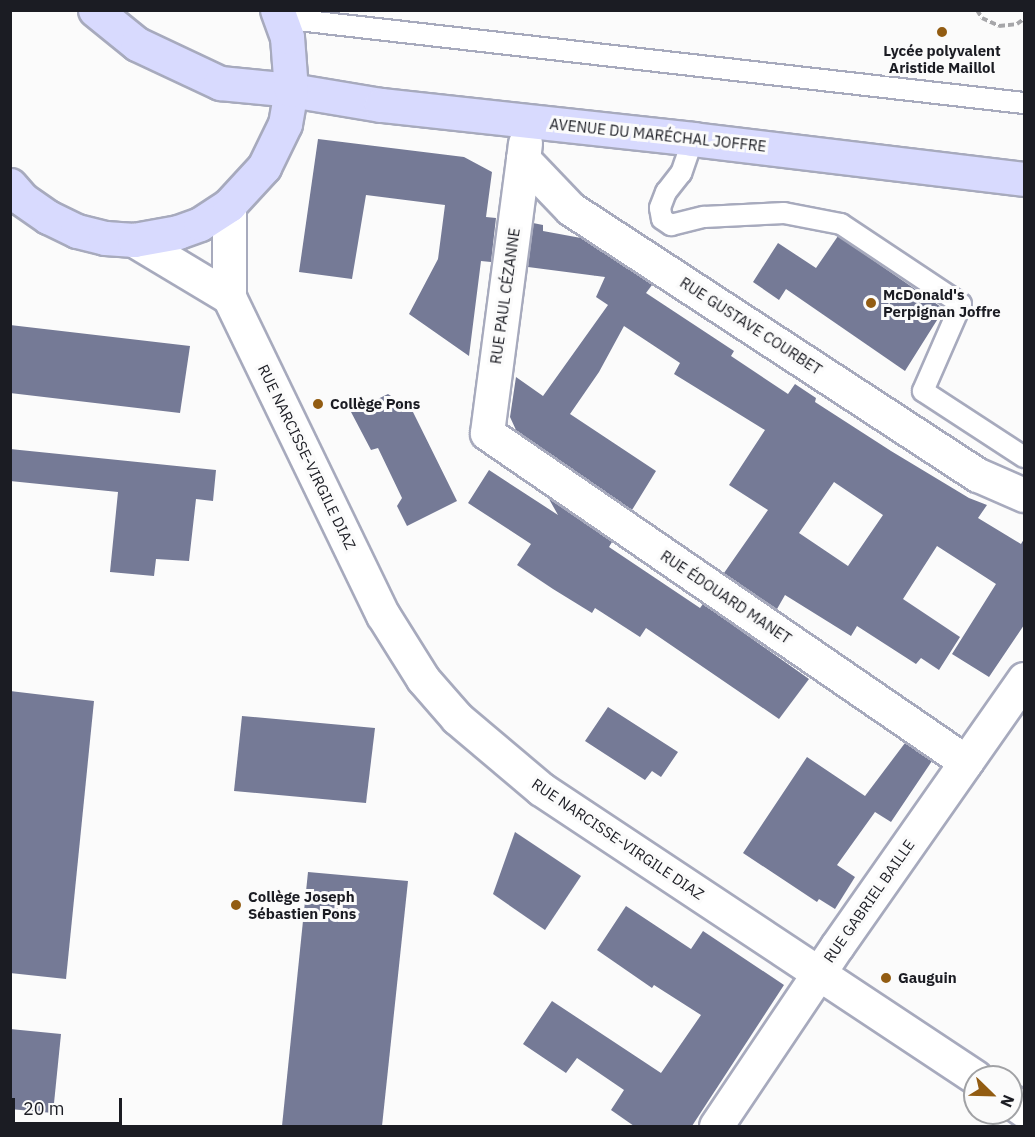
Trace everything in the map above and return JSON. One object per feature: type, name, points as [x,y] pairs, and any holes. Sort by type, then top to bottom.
[{"type":"main road","name":"AVENUE DU MARÉCHAL JOFFRE","points":[[94,10],[137,44],[205,78],[220,83],[291,90],[367,103],[1024,179]]},
{"type":"main road","points":[[10,185],[22,199],[48,218],[77,231],[105,238],[134,240],[178,232],[200,224],[229,205],[264,167],[285,124],[291,90],[287,37],[279,14]]},
{"type":"street","points":[[523,159],[528,121]]},
{"type":"street","name":"RUE PAUL CÉZANNE","points":[[487,433],[523,159]]},
{"type":"street","name":"RUE GUSTAVE COURBET","points":[[523,159],[571,209],[978,475],[1024,495]]},
{"type":"street","name":"RUE NARCISSE-VIRGILE DIAZ","points":[[229,205],[229,297],[383,615],[423,679],[450,710],[541,789],[963,1069]]},
{"type":"street","points":[[134,240],[229,297]]},
{"type":"street","name":"RUE ÉDOUARD MANET","points":[[487,433],[966,762]]},
{"type":"street","name":"RUE GABRIEL BAILLE","points":[[716,1126],[1024,679]]},
{"type":"lane","points":[[279,14],[1024,103]]},
{"type":"lane","points":[[693,139],[681,173],[666,192],[660,208],[662,219],[671,225],[704,218],[784,213],[841,224],[961,304],[922,391],[1024,457]]},
{"type":"path","points":[[977,10],[982,18],[999,26],[1017,24],[1024,19]]},
{"type":"building","points":[[318,139],[464,157],[492,172],[486,217],[496,218],[491,262],[481,261],[469,356],[409,314],[438,259],[445,205],[366,195],[352,279],[299,272]]},
{"type":"building","points":[[533,223],[543,225],[543,231],[581,238],[648,281],[652,285],[646,293],[734,351],[731,356],[788,394],[795,384],[816,398],[815,402],[891,451],[969,498],[987,505],[978,518],[1021,544],[1024,539],[1024,625],[989,677],[952,654],[996,584],[937,546],[903,599],[960,637],[939,670],[921,658],[916,664],[857,626],[851,636],[785,595],[777,609],[724,573],[768,510],[729,485],[765,430],[674,374],[680,363],[624,326],[599,372],[570,414],[656,471],[632,510],[516,430],[510,417],[516,377],[543,396],[608,305],[596,297],[605,277],[528,267]],"holes":[[[834,482],[883,515],[848,566],[799,533]]]},
{"type":"building","name":"McDonald's Perpignan Joffre","points":[[838,236],[944,309],[905,371],[786,289],[779,300],[753,282],[778,243],[816,268]]},
{"type":"building","points":[[10,325],[190,346],[180,413],[10,393]]},
{"type":"building","points":[[388,394],[412,410],[457,501],[407,526],[397,506],[402,498],[378,448],[371,450],[351,412]]},
{"type":"building","points":[[10,449],[216,470],[213,501],[196,499],[189,561],[156,559],[154,576],[110,572],[118,492],[10,481]]},
{"type":"building","points":[[489,470],[558,515],[549,499],[612,542],[609,547],[700,608],[703,604],[809,679],[779,719],[646,628],[640,637],[595,608],[592,613],[517,565],[531,544],[468,503]]},
{"type":"building","points":[[10,691],[94,701],[66,979],[10,973]]},
{"type":"building","points":[[608,707],[678,752],[661,777],[652,771],[645,780],[585,741]]},
{"type":"building","points":[[242,716],[375,728],[366,803],[234,791]]},
{"type":"building","points":[[905,743],[932,761],[891,822],[875,812],[837,865],[855,877],[835,909],[819,899],[817,902],[743,853],[807,757],[865,796]]},
{"type":"building","points":[[515,832],[581,876],[545,930],[493,894]]},
{"type":"building","points":[[308,872],[408,881],[382,1126],[282,1126]]},
{"type":"building","points":[[626,906],[691,949],[703,931],[784,985],[692,1126],[634,1126],[611,1110],[624,1090],[577,1058],[566,1073],[523,1044],[552,1001],[661,1073],[701,1015],[654,985],[652,988],[597,950]]},
{"type":"building","points":[[10,1029],[61,1034],[53,1113],[10,1109]]},
{"type":"place","name":"Lycée polyvalent Aristide Maillol","points":[[942,32]]},
{"type":"place","name":"McDonald's Perpignan Joffre","points":[[871,303]]},
{"type":"place","name":"Collège Pons","points":[[318,404]]},
{"type":"place","name":"Collège Joseph Sébastien Pons","points":[[236,905]]},
{"type":"place","name":"Gauguin","points":[[886,978]]}]
